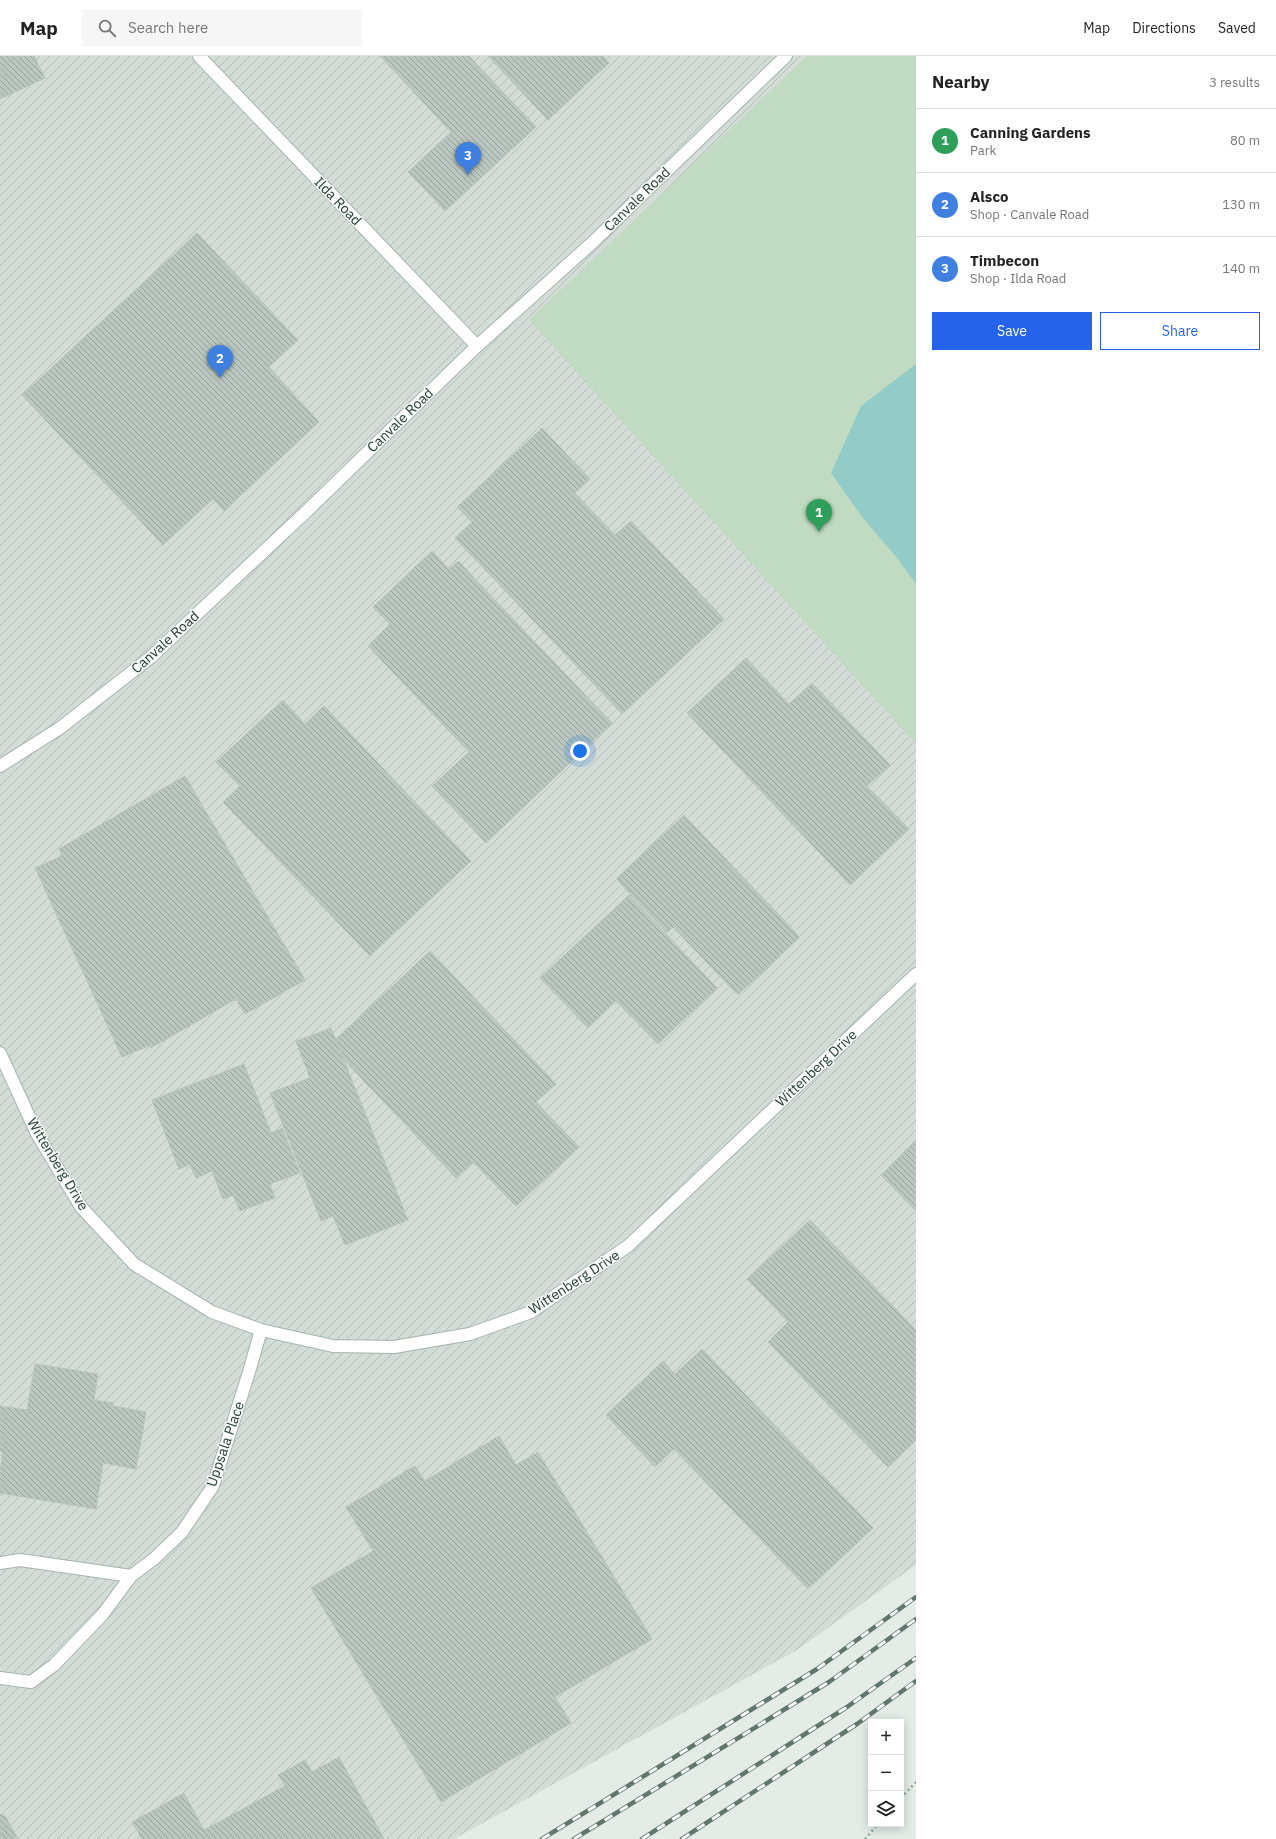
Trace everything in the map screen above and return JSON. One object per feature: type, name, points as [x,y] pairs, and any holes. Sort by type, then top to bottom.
[{"type":"street","name":"Ilda Road","points":[[200,56],[476,346]]},
{"type":"street","name":"Canvale Road","points":[[0,766],[60,728],[151,657],[310,508],[476,346],[593,242],[786,56]]},
{"type":"street","name":"Wittenberg Drive","points":[[0,1053],[37,1134],[81,1207],[134,1264],[212,1312],[261,1330],[332,1346],[394,1348],[470,1334],[532,1312],[628,1246],[916,974]]},
{"type":"street","name":"Uppsala Place","points":[[0,1678],[31,1682],[54,1665],[103,1614],[131,1576],[155,1558],[182,1532],[213,1486],[261,1330]]},
{"type":"street","points":[[0,1563],[20,1560],[131,1576]]},
{"type":"path","points":[[904,1795],[916,1782]]},
{"type":"path","points":[[864,1839],[875,1827]]},
{"type":"shaded area","points":[[0,56],[916,56],[916,1565],[797,1650],[454,1839],[0,1839]]},
{"type":"green space","points":[[807,56],[916,56],[916,744],[529,320]]},
{"type":"water","points":[[916,364],[916,584],[897,558],[863,518],[831,473],[861,406]]},
{"type":"building","points":[[0,56],[34,56],[45,78],[0,99]]},
{"type":"building","points":[[380,56],[469,56],[536,127],[445,211],[408,172],[451,132]]},
{"type":"building","points":[[488,56],[603,56],[609,63],[548,120]]},
{"type":"building","points":[[197,233],[298,340],[269,367],[319,422],[224,511],[213,499],[163,545],[22,395]]},
{"type":"building","points":[[542,428],[590,479],[575,493],[615,535],[631,521],[724,619],[622,714],[455,538],[472,522],[457,507]]},
{"type":"building","points":[[432,551],[449,569],[458,561],[612,723],[486,843],[432,786],[469,752],[368,646],[390,624],[373,607]]},
{"type":"building","points":[[746,658],[789,704],[812,683],[890,765],[867,786],[909,829],[850,885],[687,713]]},
{"type":"building","points":[[283,700],[305,724],[324,706],[471,861],[370,956],[223,802],[240,786],[216,762]]},
{"type":"building","points":[[185,776],[305,980],[245,1014],[236,999],[151,1048],[151,1045],[122,1057],[35,868],[62,856],[59,849]]},
{"type":"building","points":[[684,815],[800,937],[738,995],[673,927],[667,933],[616,879]]},
{"type":"building","points":[[629,895],[717,988],[658,1044],[616,1001],[588,1028],[540,978]]},
{"type":"building","points":[[430,951],[556,1084],[536,1102],[579,1147],[516,1206],[473,1162],[456,1178],[345,1061],[336,1039]]},
{"type":"building","points":[[331,1028],[408,1220],[345,1245],[333,1216],[321,1221],[270,1093],[310,1078],[296,1041]]},
{"type":"building","points":[[244,1064],[271,1133],[282,1128],[300,1173],[270,1184],[275,1198],[240,1211],[233,1195],[223,1199],[212,1171],[196,1178],[190,1164],[179,1169],[152,1100]]},
{"type":"building","points":[[916,1141],[916,1211],[881,1175]]},
{"type":"building","points":[[810,1220],[916,1330],[916,1440],[888,1467],[768,1342],[788,1322],[747,1279]]},
{"type":"building","points":[[702,1349],[873,1528],[808,1589],[674,1449],[655,1467],[606,1415],[663,1361],[675,1374]]},
{"type":"building","points":[[35,1364],[98,1374],[94,1400],[113,1403],[113,1406],[146,1412],[136,1469],[103,1463],[96,1509],[0,1493],[0,1471],[3,1452],[0,1451],[0,1406],[27,1410]]},
{"type":"building","points":[[499,1436],[516,1465],[538,1452],[652,1639],[555,1697],[571,1723],[441,1802],[311,1588],[373,1551],[346,1507],[415,1466],[425,1481]]},
{"type":"building","points":[[339,1757],[384,1839],[142,1839],[132,1822],[184,1793],[204,1830],[285,1786],[278,1775],[305,1760],[312,1772]]},
{"type":"building","points":[[0,1814],[5,1816],[18,1839],[0,1839]]},
{"type":"railway","points":[[542,1839],[817,1669],[916,1597]]},
{"type":"railway","points":[[574,1839],[829,1682],[916,1619]]},
{"type":"railway","points":[[642,1839],[847,1707],[916,1658]]},
{"type":"railway","points":[[682,1839],[857,1724],[916,1681]]},
{"type":"place","name":"Timbecon","points":[[468,175]]},
{"type":"place","name":"Alsco","points":[[220,378]]},
{"type":"place","name":"Canning Gardens","points":[[819,532]]}]
